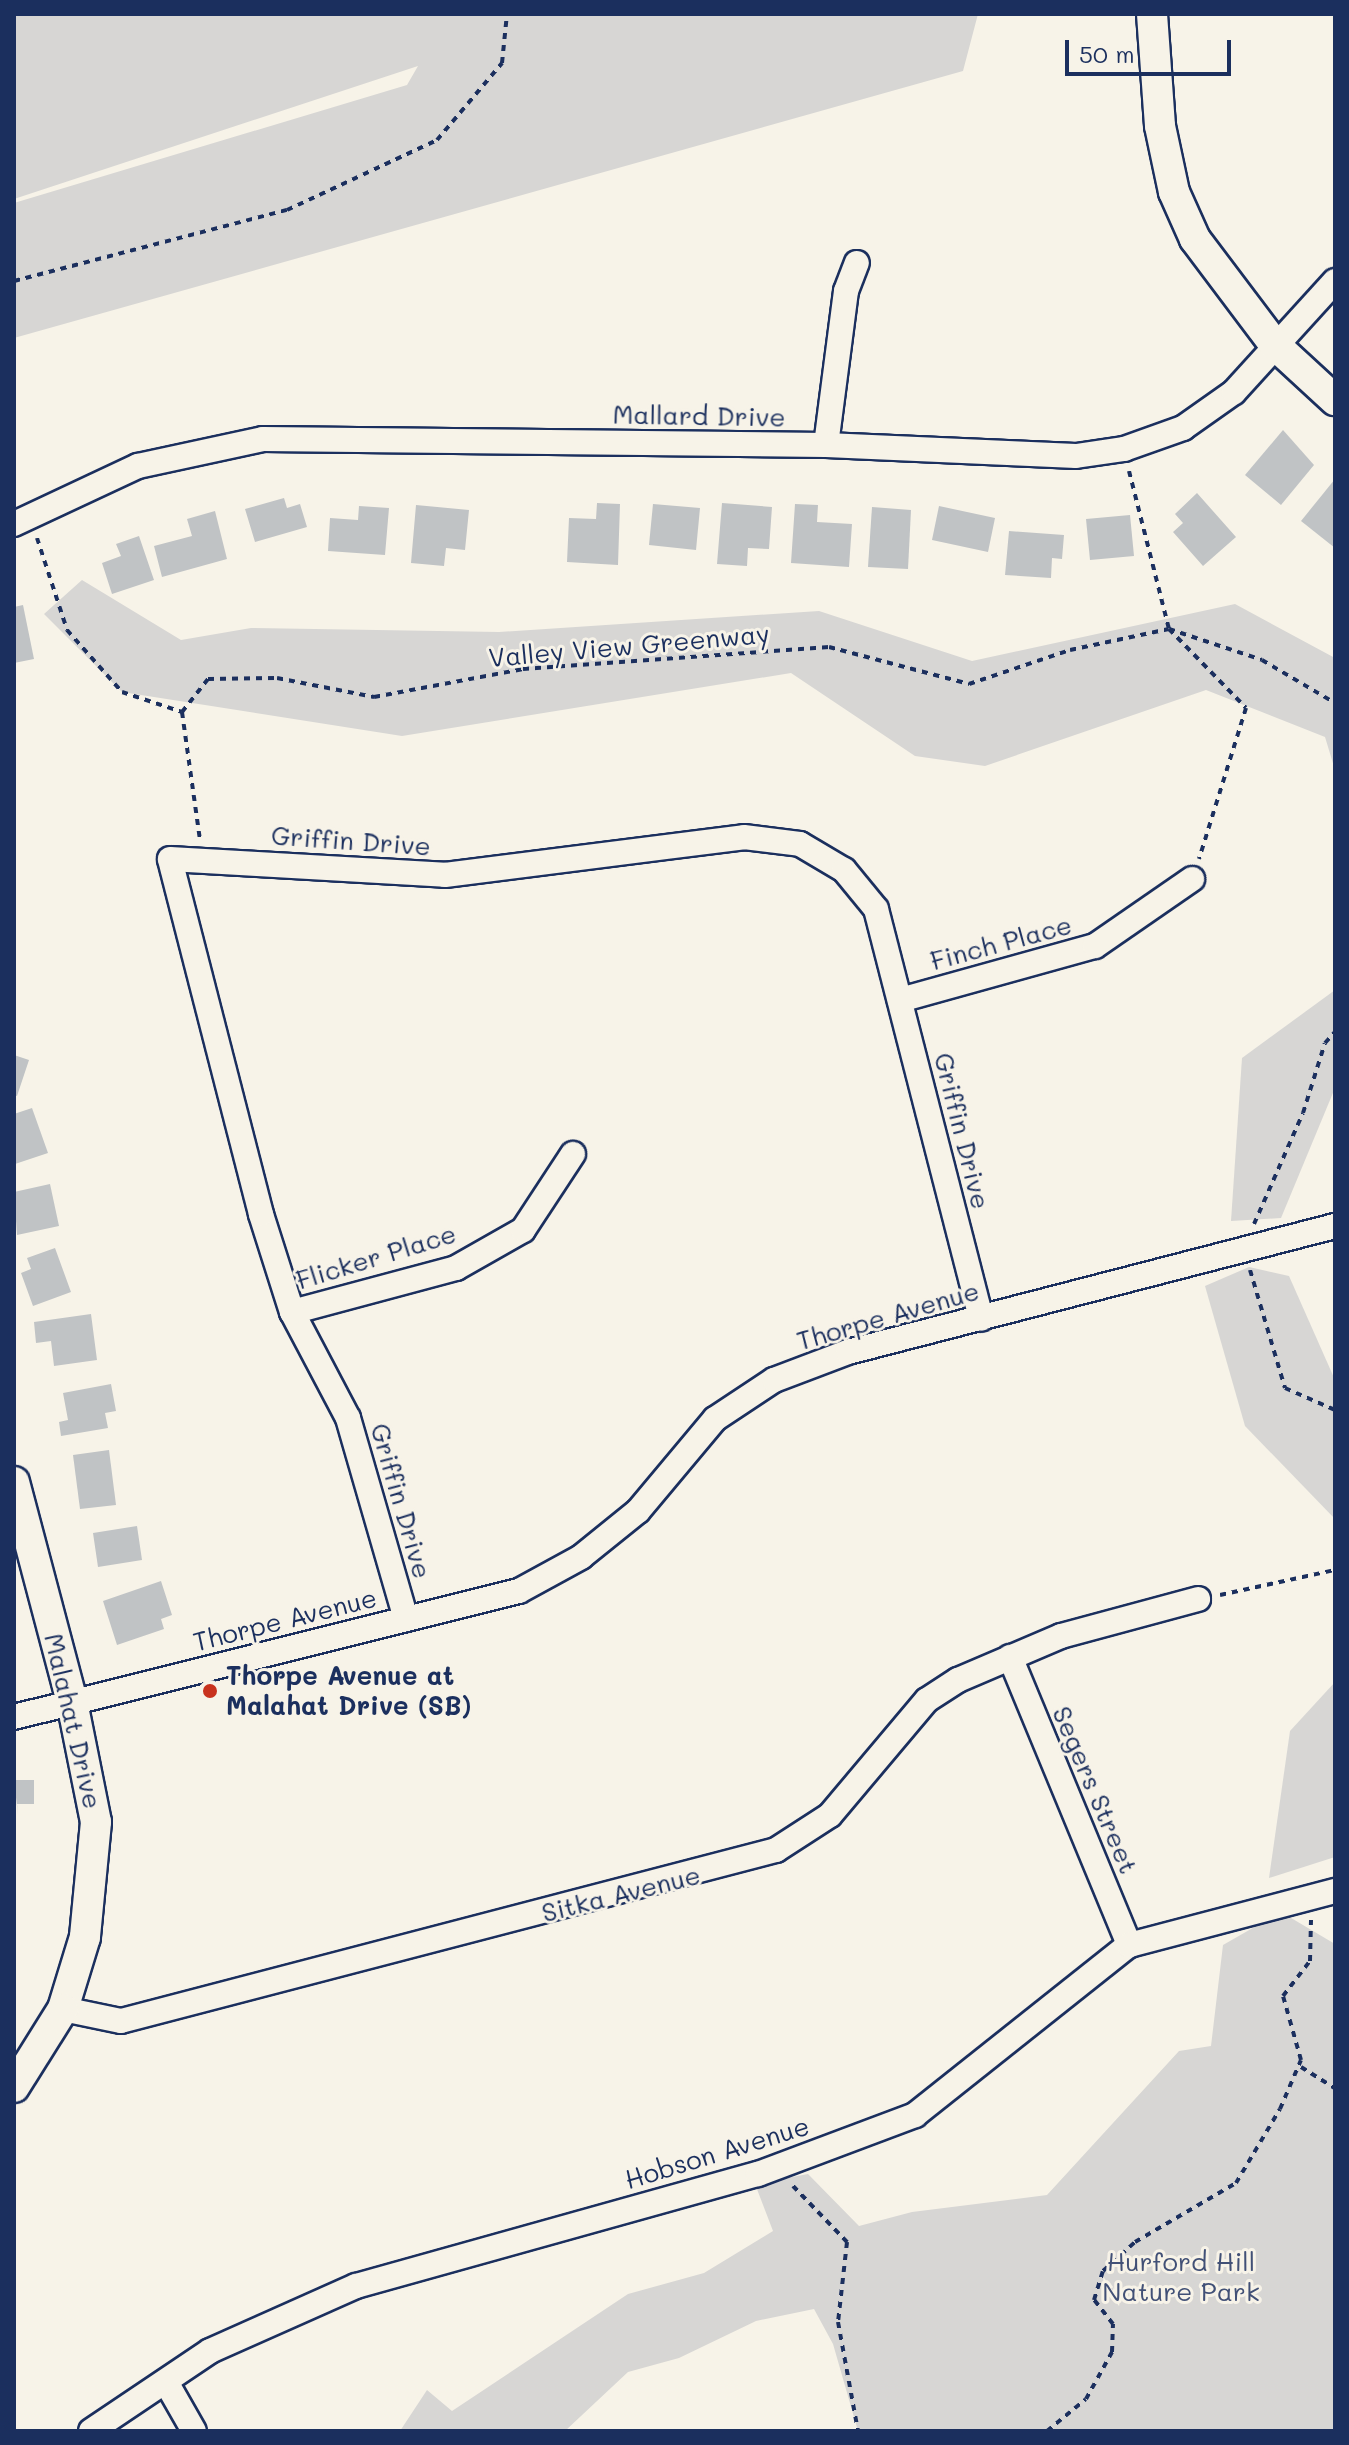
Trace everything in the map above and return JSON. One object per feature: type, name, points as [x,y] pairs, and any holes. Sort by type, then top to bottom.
[{"type":"street","points":[[1152,14],[1160,126],[1174,192],[1224,284],[1274,344],[1335,400]]},
{"type":"street","points":[[826,445],[846,291],[857,263]]},
{"type":"street","name":"Mallard Drive","points":[[22,520],[138,466],[263,439],[826,445],[1076,456],[1124,449],[1183,428],[1234,392],[1274,344],[1335,281]]},
{"type":"street","name":"Griffin Drive","points":[[406,1619],[348,1418],[292,1312],[170,859],[445,875],[744,837],[800,844],[844,870],[876,909],[981,1319]]},
{"type":"street","name":"Finch Place","points":[[900,1000],[1095,946],[1192,879]]},
{"type":"street","name":"Flicker Place","points":[[292,1312],[469,1260],[523,1230],[573,1154]]},
{"type":"street","name":"Thorpe Avenue","points":[[14,1717],[519,1591],[581,1557],[638,1511],[715,1419],[774,1380],[848,1352],[1335,1226]]},
{"type":"street","name":"Malahat Drive","points":[[14,1482],[72,1702],[96,1822],[85,1937],[63,2009]]},
{"type":"street","name":"Sitka Avenue","points":[[63,2009],[121,2021],[776,1850],[830,1815],[927,1700],[1010,1657],[1061,1636],[1198,1599]]},
{"type":"street","name":"Segers Street","points":[[1010,1657],[1129,1945]]},
{"type":"street","name":"Hobson Avenue","points":[[91,2431],[210,2351],[356,2286],[775,2168],[915,2115],[1129,1945],[1324,1894]]},
{"type":"street","points":[[14,2087],[63,2009]]},
{"type":"street","points":[[166,2382],[194,2431]]},
{"type":"path","points":[[14,281],[287,210],[437,140],[502,63],[507,14]]},
{"type":"path","points":[[1124,449],[1169,629],[1246,708],[1192,879]]},
{"type":"path","points":[[22,520],[67,630],[122,692],[182,712],[203,859]]},
{"type":"path","points":[[1169,629],[1262,660],[1335,703]]},
{"type":"path","name":"Valley View Greenway","points":[[182,712],[208,679],[277,678],[374,697],[523,669],[829,647],[969,684],[1070,650],[1169,629]]},
{"type":"path","points":[[1335,1032],[1325,1043],[1303,1113],[1243,1249],[1285,1388],[1335,1410]]},
{"type":"path","points":[[1198,1599],[1335,1570]]},
{"type":"path","points":[[1047,2431],[1086,2399],[1112,2352],[1113,2324],[1094,2300],[1103,2271],[1135,2242],[1236,2183],[1301,2067],[1283,1996],[1310,1961],[1324,1894]]},
{"type":"path","points":[[1301,2067],[1335,2088]]},
{"type":"path","points":[[775,2168],[847,2242],[838,2322],[858,2431]]},
{"type":"green space","points":[[14,14],[978,14],[963,71],[14,338],[14,203],[407,85],[418,66],[14,199]]},
{"type":"green space","points":[[82,580],[181,640],[251,628],[499,632],[819,611],[972,661],[1235,604],[1335,658],[1335,770],[1325,737],[1206,690],[985,766],[915,756],[791,673],[402,736],[122,692],[44,614]]},
{"type":"green space","points":[[1335,990],[1335,1088],[1281,1218],[1231,1221],[1242,1058]]},
{"type":"green space","points":[[1249,1267],[1289,1276],[1335,1380],[1335,1519],[1245,1426],[1205,1286]]},
{"type":"green space","points":[[1335,1682],[1335,1857],[1269,1878],[1290,1731]]},
{"type":"green space","name":"Hurford Hill Nature Park","points":[[1281,1912],[1335,1944],[1335,2431],[858,2431],[833,2344],[814,2309],[756,2321],[679,2358],[628,2372],[565,2431],[400,2431],[427,2390],[452,2411],[628,2294],[704,2273],[773,2231],[755,2184],[808,2174],[859,2226],[912,2212],[1047,2195],[1179,2051],[1211,2046],[1223,1945]]},
{"type":"building","points":[[1283,430],[1314,465],[1281,505],[1245,475]]},
{"type":"building","points":[[1335,479],[1335,548],[1301,521]]},
{"type":"building","points":[[1197,493],[1236,537],[1203,566],[1173,532],[1183,523],[1175,514]]},
{"type":"building","points":[[284,498],[287,508],[300,504],[307,527],[255,542],[245,509]]},
{"type":"building","points":[[597,503],[620,504],[618,565],[567,562],[569,518],[596,519]]},
{"type":"building","points":[[722,503],[772,507],[769,549],[748,548],[747,566],[717,564]]},
{"type":"building","points":[[653,504],[700,508],[696,550],[649,545]]},
{"type":"building","points":[[795,504],[818,505],[817,522],[852,524],[849,567],[791,563]]},
{"type":"building","points":[[416,505],[469,510],[465,550],[446,548],[444,566],[411,563]]},
{"type":"building","points":[[359,506],[389,508],[385,555],[328,551],[330,518],[358,520]]},
{"type":"building","points":[[939,506],[995,518],[988,552],[932,540]]},
{"type":"building","points":[[872,507],[911,510],[908,569],[868,567]]},
{"type":"building","points":[[215,511],[227,559],[162,577],[154,546],[192,536],[187,519]]},
{"type":"building","points":[[1130,515],[1134,556],[1090,560],[1086,519]]},
{"type":"building","points":[[1009,531],[1064,535],[1062,559],[1052,558],[1051,578],[1005,575]]},
{"type":"building","points":[[139,536],[154,580],[112,594],[102,563],[121,556],[116,544]]},
{"type":"building","points":[[23,605],[34,659],[14,663],[14,607]]},
{"type":"building","points":[[14,1055],[29,1060],[17,1096],[14,1095]]},
{"type":"building","points":[[32,1108],[48,1153],[15,1164],[14,1114]]},
{"type":"building","points":[[50,1184],[59,1226],[17,1235],[14,1192]]},
{"type":"building","points":[[55,1248],[71,1292],[33,1306],[21,1273],[31,1269],[27,1258]]},
{"type":"building","points":[[91,1314],[97,1360],[54,1366],[51,1341],[36,1343],[34,1322]]},
{"type":"building","points":[[111,1384],[116,1411],[105,1413],[108,1428],[61,1436],[59,1422],[68,1420],[63,1393]]},
{"type":"building","points":[[109,1450],[116,1505],[80,1509],[73,1455]]},
{"type":"building","points":[[137,1526],[142,1560],[98,1567],[93,1533]]},
{"type":"building","points":[[161,1581],[172,1615],[161,1619],[164,1629],[117,1645],[103,1601]]},
{"type":"building","points":[[14,1780],[34,1780],[34,1804],[17,1804],[18,1815]]},
{"type":"place","name":"Thorpe Avenue at Malahat Drive (SB)","points":[[210,1691]]}]
